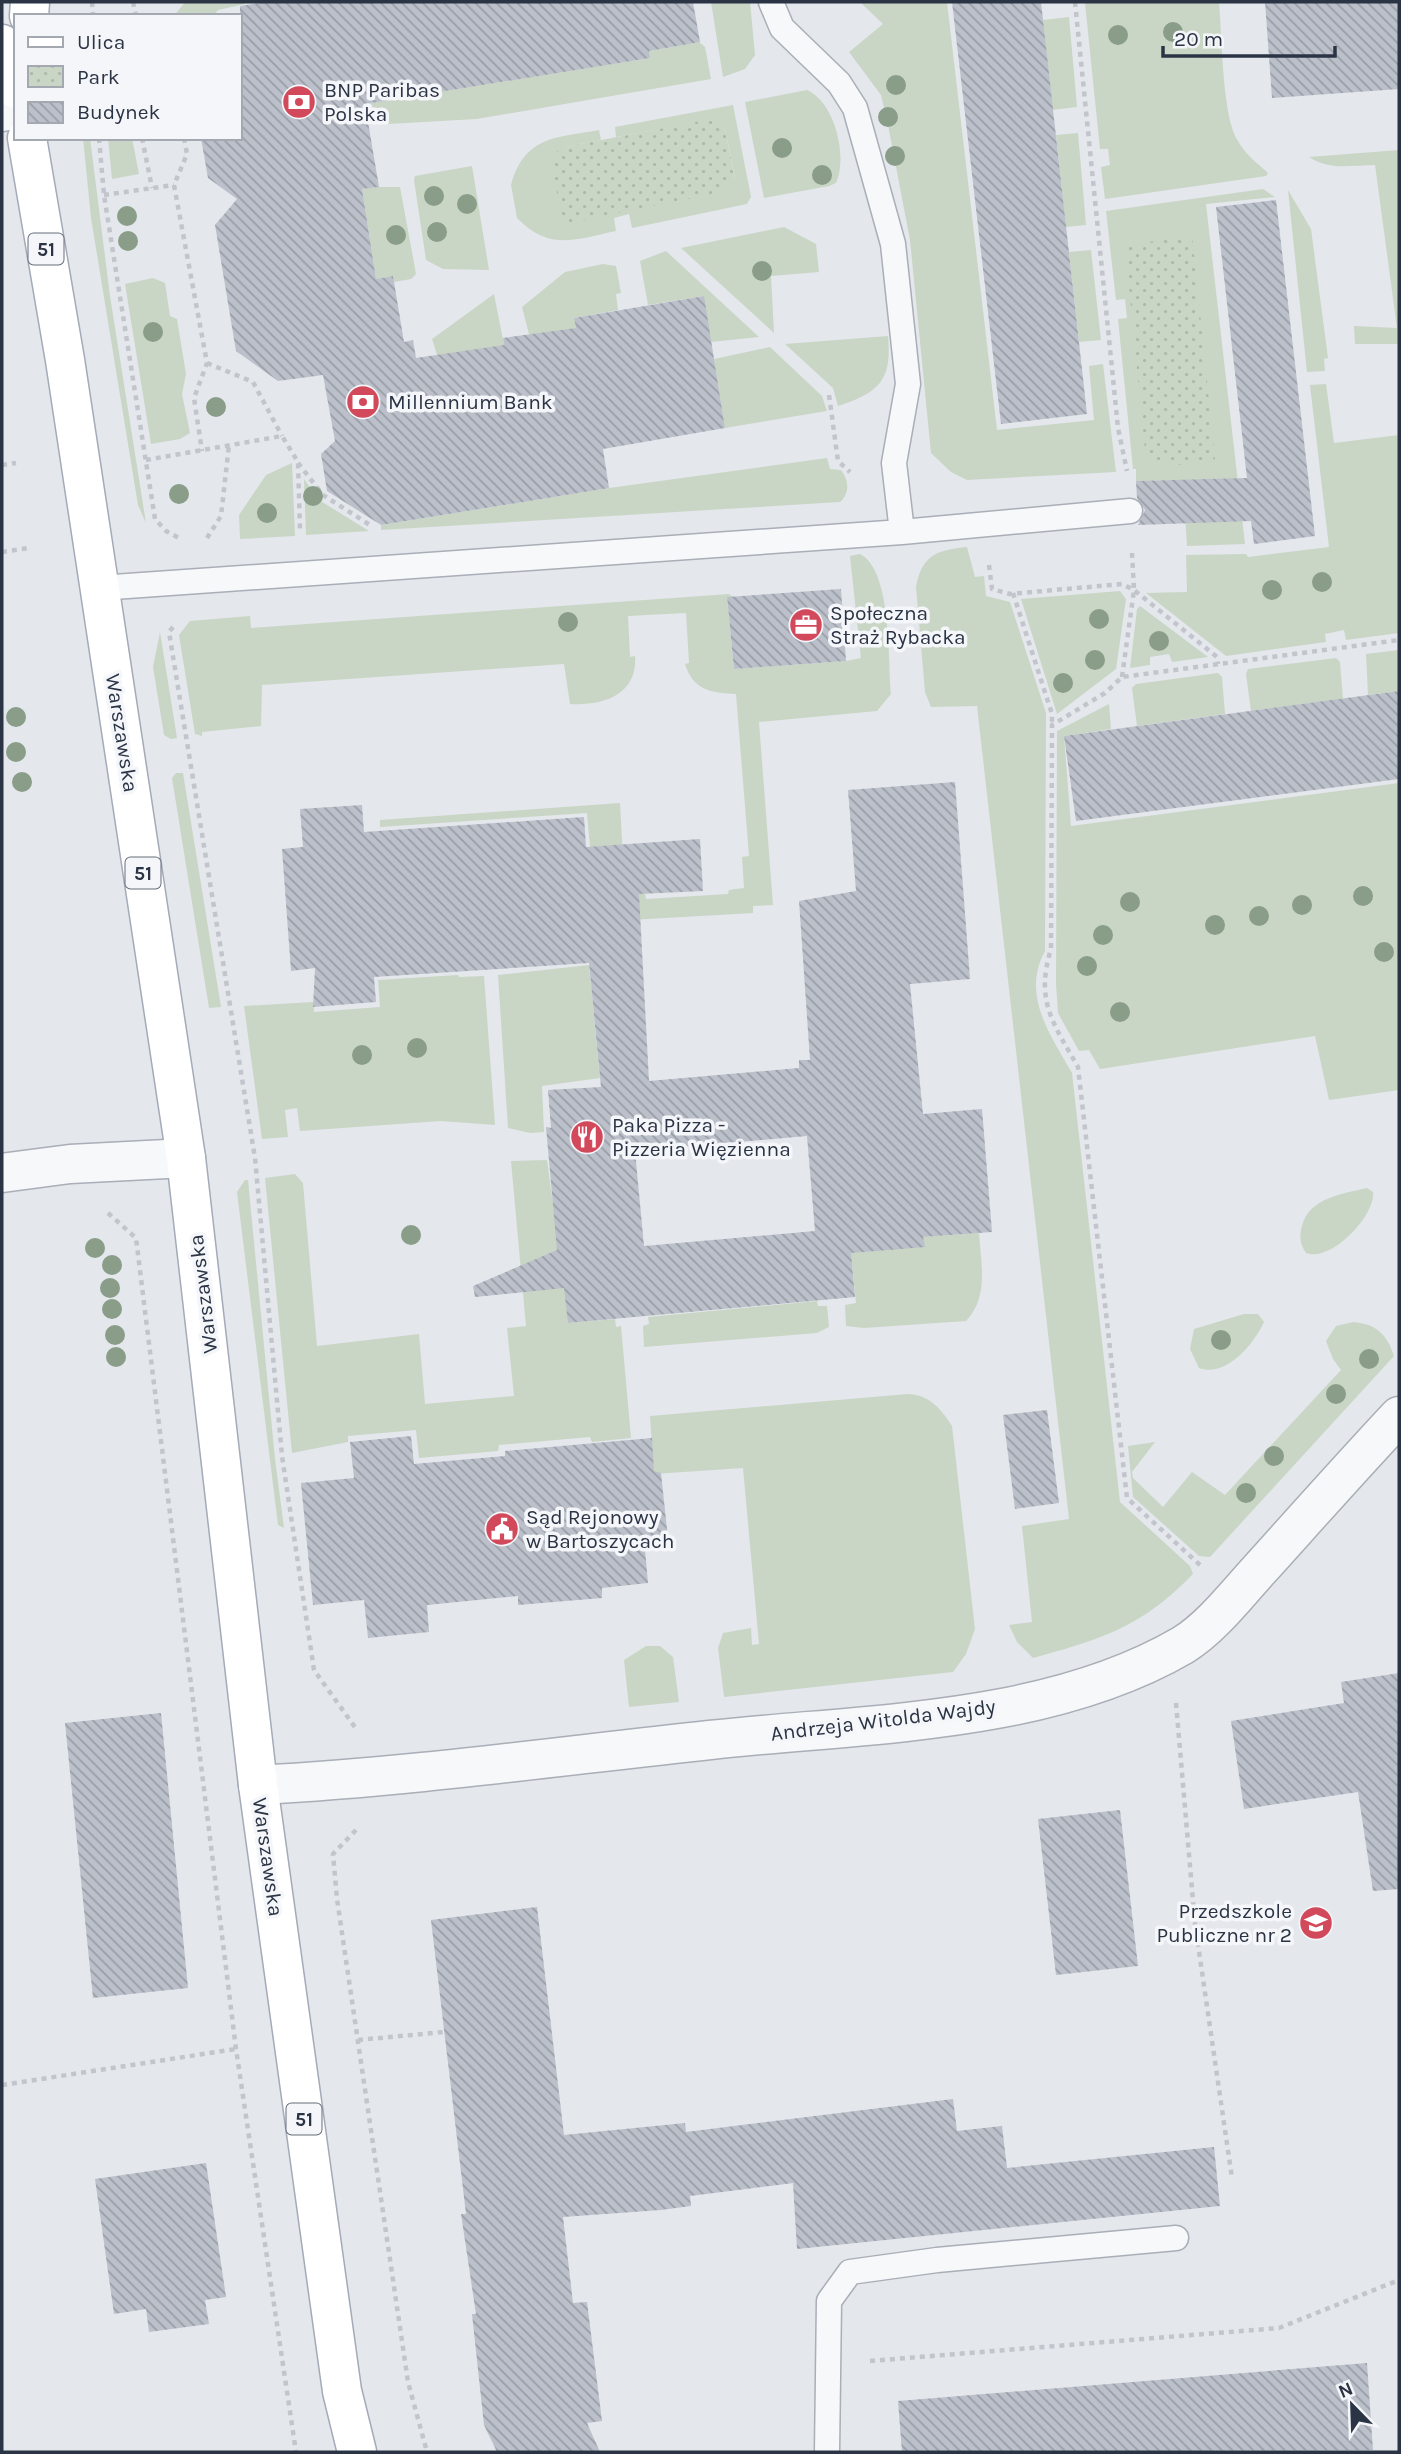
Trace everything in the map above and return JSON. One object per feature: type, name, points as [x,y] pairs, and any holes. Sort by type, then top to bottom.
[{"type":"main road","points":[[2,44],[14,83]]},
{"type":"main road","name":"Warszawska","points":[[27,140],[186,1158],[258,1785],[342,2391],[357,2452]]},
{"type":"street","points":[[2,1173],[70,1164],[186,1158]]},
{"type":"street","name":"Andrzeja Witolda Wajdy","points":[[258,1785],[365,1779],[714,1739],[935,1718],[1039,1699],[1135,1671],[1187,1642],[1229,1603],[1399,1416]]},
{"type":"lane","points":[[771,2],[782,28],[839,82],[855,108],[893,244],[908,384],[894,463],[902,532]]},
{"type":"lane","points":[[99,588],[902,532],[1130,511]]},
{"type":"lane","points":[[827,2452],[828,2301],[850,2272],[937,2259],[1176,2238]]},
{"type":"path","points":[[1074,2],[1118,428],[1128,472],[1134,590],[1122,677]]},
{"type":"path","points":[[99,140],[104,195],[155,519],[166,531],[182,539]]},
{"type":"path","points":[[142,140],[152,188]]},
{"type":"path","points":[[184,140],[187,154],[174,185],[207,363],[194,398],[202,451]]},
{"type":"path","points":[[104,195],[174,185]]},
{"type":"path","points":[[207,363],[254,382],[282,436],[323,495],[374,527]]},
{"type":"path","points":[[145,460],[282,436]]},
{"type":"path","points":[[298,462],[300,542]]},
{"type":"path","points":[[2,465],[16,463]]},
{"type":"path","points":[[984,524],[992,589],[1013,593],[1122,584],[1134,590],[1217,657],[1218,664]]},
{"type":"path","points":[[194,540],[206,540],[206,548]]},
{"type":"path","points":[[2,552],[29,548]]},
{"type":"path","points":[[1013,593],[1052,714],[1051,949],[1046,967],[1046,1010],[1077,1067],[1127,1498],[1208,1573]]},
{"type":"path","points":[[177,622],[169,632],[255,1158],[282,1456],[290,1494],[302,1606],[314,1670],[359,1733]]},
{"type":"path","points":[[1052,725],[1105,693],[1122,677],[1399,640]]},
{"type":"path","points":[[107,1212],[136,1238],[236,2049],[296,2452]]},
{"type":"path","points":[[1175,1694],[1195,1924],[1232,2178]]},
{"type":"path","points":[[360,1825],[333,1854],[408,2382],[427,2452]]},
{"type":"path","points":[[358,2040],[444,2032]]},
{"type":"path","points":[[2,2085],[236,2049]]},
{"type":"path","points":[[828,2364],[1279,2328],[1399,2280]]},
{"type":"green space","points":[[185,2],[245,2],[218,10],[215,14],[176,14]]},
{"type":"green space","points":[[711,2],[750,2],[755,55],[745,69],[723,77]]},
{"type":"green space","points":[[860,2],[947,2],[997,430],[1094,420],[1089,366],[1103,364],[1116,472],[967,480],[951,472],[931,453],[910,240],[888,125],[881,95],[849,52],[883,24]]},
{"type":"green space","points":[[1219,2],[1226,95],[1233,129],[1244,150],[1268,173],[1266,176],[1105,199],[1101,167],[1110,165],[1108,149],[1100,149],[1085,3]]},
{"type":"green space","points":[[1069,17],[1077,107],[1052,110],[1043,20]]},
{"type":"green space","points":[[699,42],[705,47],[711,79],[477,119],[388,124],[371,109],[373,106],[370,103],[650,58],[649,51]]},
{"type":"green space","points":[[807,90],[817,96],[825,106],[837,131],[840,159],[836,183],[764,198],[745,102]]},
{"type":"green space","points":[[733,105],[751,197],[747,204],[632,228],[629,214],[614,218],[616,231],[564,240],[541,235],[517,218],[511,185],[525,156],[544,142],[599,130],[601,140],[565,147],[723,192],[735,178],[725,129],[711,120],[616,137],[615,127]]},
{"type":"green space","points":[[711,119],[725,129],[735,179],[723,192],[562,224],[551,155],[565,147]]},
{"type":"green space","points":[[1078,133],[1086,225],[1066,227],[1056,135]]},
{"type":"green space","points":[[83,140],[90,140],[110,296],[146,523],[138,505],[91,218]]},
{"type":"green space","points":[[108,140],[132,140],[139,174],[112,179]]},
{"type":"green space","points":[[1399,150],[1399,344],[1355,344],[1354,326],[1397,328],[1375,165],[1333,166],[1309,157]]},
{"type":"green space","points":[[472,166],[489,270],[443,269],[426,260],[415,176]]},
{"type":"green space","points":[[400,187],[416,274],[411,279],[394,282],[393,276],[376,279],[362,189]]},
{"type":"green space","points":[[1263,189],[1275,197],[1206,204],[1245,544],[1187,546],[1183,480],[1136,481],[1136,469],[1133,469],[1118,319],[1127,318],[1125,299],[1116,300],[1106,211]]},
{"type":"green space","points":[[1288,190],[1311,229],[1328,358],[1324,359],[1325,371],[1307,372]]},
{"type":"green space","points":[[784,227],[816,244],[819,272],[771,276],[774,333],[681,248]]},
{"type":"green space","points":[[1192,235],[1215,459],[1172,465],[1146,460],[1125,246]]},
{"type":"green space","points":[[1091,250],[1101,340],[1079,342],[1069,252]]},
{"type":"green space","points":[[666,251],[759,337],[711,342],[703,296],[648,305],[640,261]]},
{"type":"green space","points":[[603,264],[616,266],[621,293],[616,294],[618,310],[574,318],[579,343],[529,334],[522,307],[565,272]]},
{"type":"green space","points":[[153,278],[165,283],[170,316],[177,319],[186,374],[182,394],[190,433],[180,439],[151,444],[125,284]]},
{"type":"green space","points":[[494,294],[506,355],[437,355],[432,339]]},
{"type":"green space","points":[[888,336],[888,364],[880,382],[864,395],[838,406],[833,388],[785,344]]},
{"type":"green space","points":[[770,347],[822,396],[827,411],[725,428],[714,359]]},
{"type":"green space","points":[[1326,384],[1334,443],[1399,435],[1399,633],[1346,640],[1344,630],[1325,634],[1326,642],[1226,656],[1146,593],[1187,592],[1186,555],[1246,554],[1248,557],[1329,547],[1310,385]]},
{"type":"green space","points":[[827,458],[830,469],[841,470],[846,478],[847,491],[840,502],[381,530],[381,525],[609,488]]},
{"type":"green space","points":[[292,463],[295,536],[240,539],[239,515],[266,475]]},
{"type":"green space","points":[[304,479],[319,500],[369,531],[306,535]]},
{"type":"green space","points":[[967,547],[975,577],[984,576],[986,596],[1010,602],[1046,713],[1045,951],[1038,967],[1037,999],[1047,1029],[1072,1073],[1120,1502],[1190,1566],[1193,1574],[1156,1607],[1120,1629],[1033,1658],[1017,1642],[1009,1625],[1032,1622],[1022,1526],[1069,1519],[977,706],[931,707],[925,692],[916,587],[922,567],[933,556]]},
{"type":"green space","points":[[860,554],[870,563],[883,596],[891,694],[877,711],[759,722],[773,905],[753,906],[753,913],[613,921],[608,846],[590,847],[587,813],[380,827],[380,820],[620,803],[625,894],[645,894],[646,899],[728,894],[729,890],[744,888],[742,857],[749,856],[736,694],[719,693],[704,688],[688,673],[685,664],[689,663],[686,613],[628,616],[630,657],[635,656],[631,680],[616,695],[594,703],[570,704],[564,664],[262,685],[261,726],[202,732],[202,736],[195,734],[179,635],[190,621],[250,616],[251,628],[729,594],[733,597],[727,598],[734,669],[846,661],[861,658],[850,556]]},
{"type":"green space","points":[[1120,591],[1126,599],[1116,669],[1057,714],[1021,599]]},
{"type":"green space","points":[[1140,606],[1208,657],[1172,662],[1169,654],[1150,657],[1150,665],[1130,668],[1137,609]]},
{"type":"green space","points":[[160,632],[177,738],[171,739],[164,735],[153,667]]},
{"type":"green space","points":[[1399,650],[1399,691],[1368,695],[1366,654]]},
{"type":"green space","points":[[1336,658],[1340,662],[1343,699],[1251,711],[1246,674],[1248,669]]},
{"type":"green space","points":[[1218,673],[1222,677],[1225,714],[1137,726],[1132,688],[1136,684]]},
{"type":"green space","points":[[1109,704],[1111,729],[1064,736],[1071,826],[1399,783],[1399,1090],[1329,1100],[1315,1036],[1100,1069],[1089,1050],[1079,1051],[1058,1013],[1056,984],[1057,731]]},
{"type":"green space","points":[[176,773],[183,773],[221,1007],[209,1008],[172,778]]},
{"type":"green space","points":[[589,965],[600,1078],[542,1086],[544,1132],[530,1133],[508,1128],[498,975]]},
{"type":"green space","points":[[484,976],[495,1125],[441,1121],[300,1131],[297,1108],[285,1110],[288,1137],[262,1139],[244,1006],[313,1002],[314,1012],[380,1007],[378,980]]},
{"type":"green space","points":[[547,1160],[569,1323],[615,1319],[616,1327],[621,1326],[631,1438],[592,1442],[590,1437],[499,1445],[498,1451],[419,1458],[416,1430],[348,1436],[348,1442],[292,1453],[265,1178],[295,1174],[303,1183],[317,1346],[419,1334],[425,1404],[514,1396],[507,1328],[526,1326],[511,1161]]},
{"type":"green space","points":[[245,1180],[248,1180],[284,1528],[278,1525],[237,1192]]},
{"type":"green space","points":[[1367,1188],[1373,1192],[1372,1202],[1360,1224],[1350,1235],[1327,1251],[1306,1253],[1301,1243],[1302,1226],[1312,1209],[1328,1199]]},
{"type":"green space","points":[[979,1233],[981,1291],[973,1312],[966,1321],[864,1328],[846,1326],[845,1305],[856,1303],[849,1235],[923,1237]]},
{"type":"green space","points":[[817,1301],[818,1306],[827,1306],[829,1327],[817,1333],[644,1347],[643,1326],[649,1324],[648,1317]]},
{"type":"green space","points":[[1244,1314],[1258,1314],[1264,1322],[1246,1349],[1229,1364],[1209,1370],[1199,1368],[1190,1349],[1194,1329]]},
{"type":"green space","points":[[1353,1322],[1368,1325],[1380,1332],[1394,1356],[1210,1557],[1199,1556],[1133,1497],[1128,1446],[1155,1442],[1132,1472],[1133,1478],[1163,1507],[1192,1472],[1225,1495],[1341,1370],[1326,1341],[1336,1326]]},
{"type":"green space","points":[[908,1394],[929,1400],[952,1426],[975,1629],[966,1654],[953,1672],[724,1697],[718,1648],[723,1633],[751,1628],[752,1645],[759,1644],[743,1468],[654,1474],[650,1416]]},
{"type":"green space","points":[[646,1646],[660,1646],[673,1657],[679,1702],[629,1707],[624,1660]]},
{"type":"building","points":[[266,2],[693,2],[700,42],[649,51],[650,58],[365,104],[379,187],[362,189],[376,279],[393,276],[404,342],[413,340],[416,358],[504,345],[503,338],[576,328],[574,318],[704,296],[725,428],[603,449],[609,488],[381,525],[327,491],[321,454],[335,441],[323,375],[278,381],[236,351],[215,225],[237,199],[208,178],[201,140],[242,140],[240,6]]},
{"type":"building","points":[[952,2],[1041,2],[1087,414],[1001,424]]},
{"type":"building","points":[[1265,2],[1399,2],[1399,89],[1272,98]]},
{"type":"building","points":[[1276,200],[1315,536],[1254,544],[1251,521],[1138,525],[1145,510],[1137,498],[1136,481],[1247,478],[1216,207]]},
{"type":"building","points":[[841,589],[846,661],[734,669],[727,597]]},
{"type":"building","points":[[1399,691],[1399,779],[1076,821],[1064,736]]},
{"type":"building","points":[[955,782],[970,979],[910,984],[923,1114],[982,1109],[992,1232],[923,1237],[925,1247],[851,1253],[855,1297],[568,1323],[564,1288],[475,1297],[473,1286],[557,1250],[546,1127],[551,1128],[548,1090],[601,1087],[589,963],[374,977],[376,1002],[313,1007],[315,968],[291,971],[282,849],[303,847],[300,809],[362,805],[364,832],[584,817],[586,847],[700,839],[703,891],[639,894],[649,1081],[799,1068],[799,1060],[810,1060],[799,901],[856,891],[848,790]],"holes":[[[807,1136],[815,1231],[644,1246],[635,1151]]]},
{"type":"building","points":[[1047,1410],[1059,1503],[1015,1509],[1003,1415]]},
{"type":"building","name":"Sąd Rejonowy w Bartoszycach","points":[[411,1436],[414,1464],[505,1456],[505,1451],[652,1438],[654,1471],[661,1473],[669,1548],[645,1550],[648,1583],[602,1588],[602,1598],[518,1605],[518,1596],[427,1605],[429,1632],[368,1638],[364,1600],[313,1605],[301,1483],[354,1478],[350,1442]]},
{"type":"building","points":[[1399,1673],[1399,1889],[1373,1891],[1358,1792],[1244,1809],[1231,1721],[1344,1703],[1341,1682]]},
{"type":"building","points":[[161,1713],[188,1988],[93,1998],[65,1723]]},
{"type":"building","points":[[1120,1810],[1138,1966],[1056,1975],[1038,1819]]},
{"type":"building","points":[[537,1907],[564,2135],[685,2123],[686,2132],[953,2099],[957,2131],[1002,2126],[1007,2168],[1214,2147],[1220,2206],[797,2249],[793,2183],[690,2196],[691,2206],[563,2217],[573,2303],[587,2302],[602,2421],[587,2423],[600,2452],[497,2452],[484,2425],[472,2314],[476,2314],[461,2214],[466,2214],[431,1920]]},
{"type":"building","points":[[206,2163],[226,2297],[205,2300],[209,2324],[149,2332],[146,2309],[114,2314],[95,2179]]},
{"type":"building","points":[[1367,2363],[1373,2450],[902,2452],[898,2401]]},
{"type":"place","name":"BNP Paribas Polska","points":[[299,102]]},
{"type":"place","name":"Millennium Bank","points":[[363,402]]},
{"type":"place","name":"Społeczna Straż Rybacka","points":[[806,625]]},
{"type":"place","name":"Paka Pizza - Pizzeria Więzienna","points":[[587,1137]]},
{"type":"place","name":"Sąd Rejonowy w Bartoszycach","points":[[502,1529]]},
{"type":"place","name":"Przedszkole Publiczne nr 2","points":[[1316,1923]]}]
